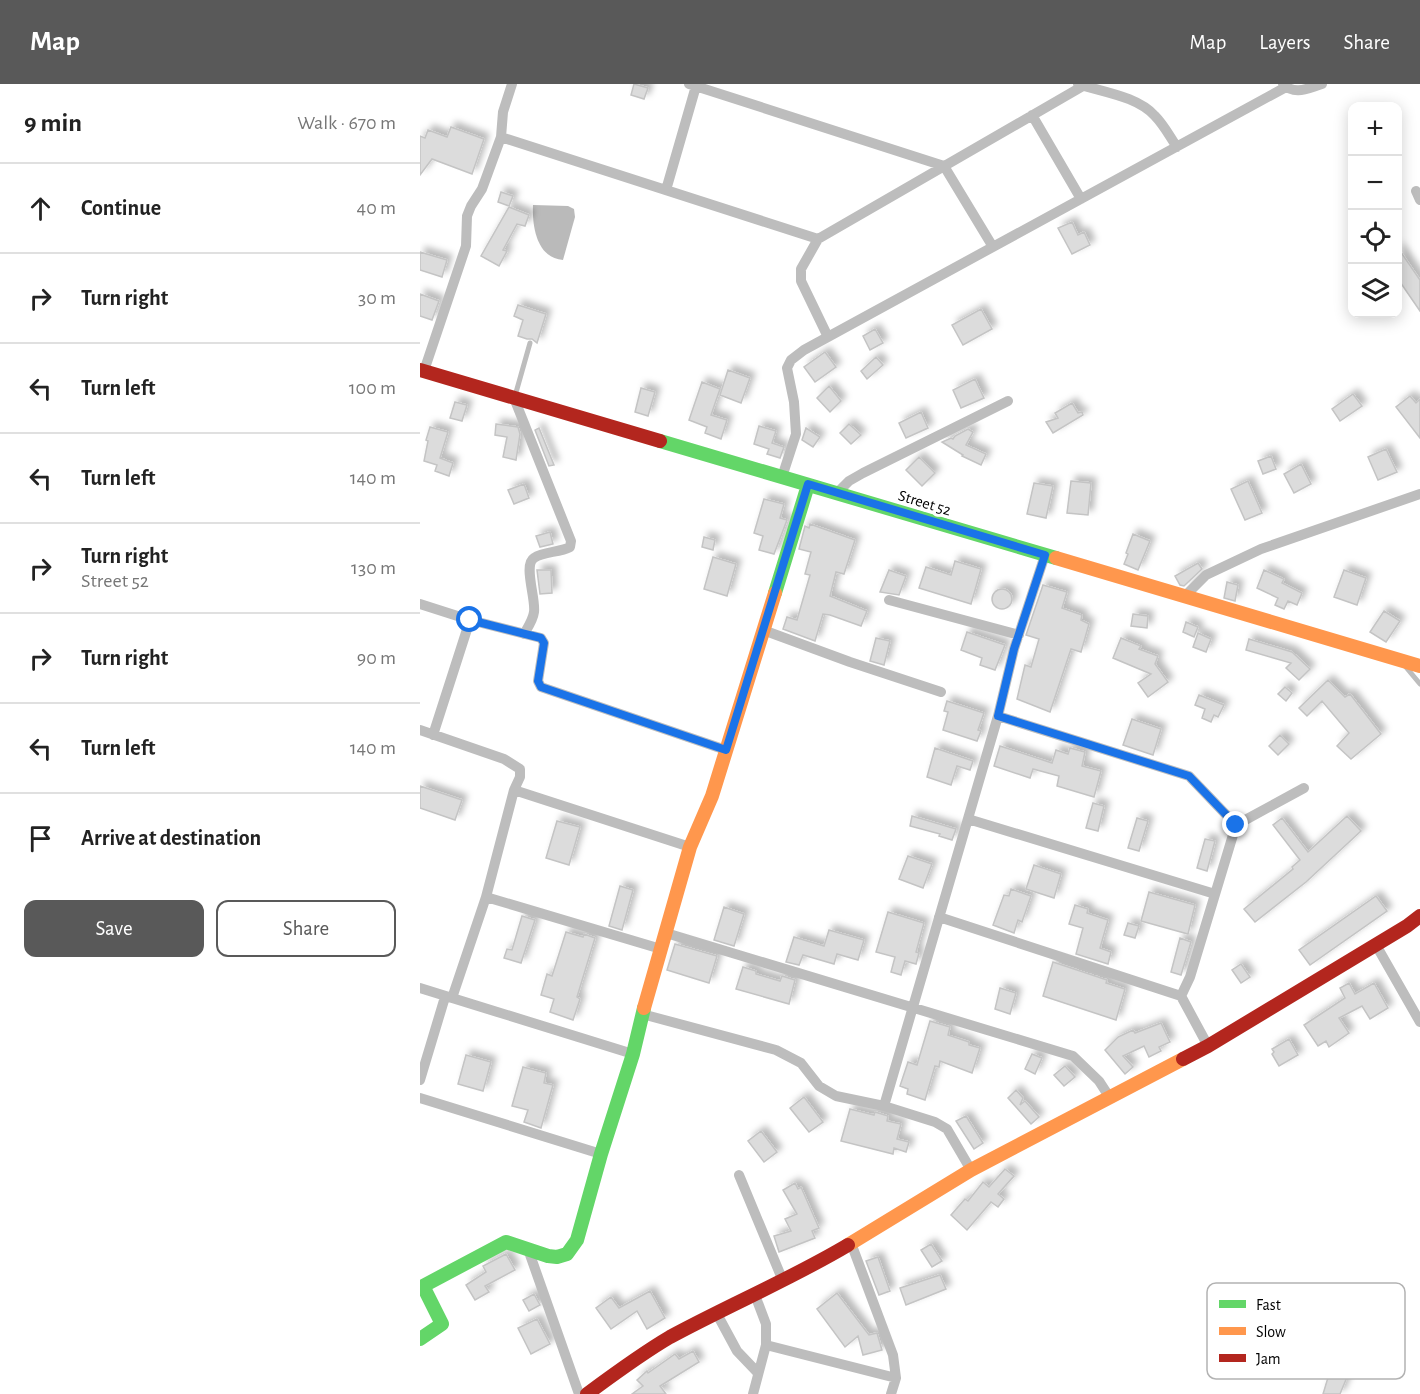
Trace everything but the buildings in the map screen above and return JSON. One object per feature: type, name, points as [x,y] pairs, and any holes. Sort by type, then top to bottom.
[{"type":"street","points":[[422,370],[466,246],[467,216],[482,189],[501,137],[503,112],[512,84]]},
{"type":"street","points":[[782,477],[796,434],[794,402],[787,368],[791,360],[804,350],[1177,147],[1285,85],[1299,91],[1322,84]]},
{"type":"street","points":[[666,190],[692,85],[944,166],[993,247]]},
{"type":"street","points":[[828,337],[801,281],[801,269],[818,239],[1080,85],[1129,100],[1149,110],[1177,147]]},
{"type":"street","points":[[1032,115],[1081,199]]},
{"type":"street","points":[[501,137],[818,239]]},
{"type":"street","name":"Street 52","points":[[422,370],[1420,666]]},
{"type":"street","points":[[514,398],[571,541],[570,547],[564,550],[536,556],[529,562],[528,568],[535,599],[534,615],[524,634]]},
{"type":"street","points":[[837,493],[849,481],[863,473],[1008,401]]},
{"type":"street","points":[[420,1339],[442,1324],[423,1286],[506,1242],[557,1257],[567,1254],[577,1240],[601,1154],[633,1054],[642,1014],[690,846],[712,796],[808,484]]},
{"type":"street","points":[[1185,596],[1206,575],[1261,549],[1420,494]]},
{"type":"street","points":[[884,1106],[998,716],[1019,635],[1045,555]]},
{"type":"street","points":[[889,600],[1019,635]]},
{"type":"street","points":[[420,604],[470,620],[541,638],[544,643],[538,681],[541,687],[726,750]]},
{"type":"street","points":[[433,735],[470,620]]},
{"type":"street","points":[[763,630],[849,662],[941,692]]},
{"type":"street","points":[[998,716],[1189,776],[1236,825]]},
{"type":"street","points":[[420,730],[516,765],[520,769],[520,777],[514,790],[486,897],[448,997],[420,1080]]},
{"type":"street","points":[[1181,996],[1190,977],[1236,825],[1304,788]]},
{"type":"street","points":[[514,790],[690,846]]},
{"type":"street","points":[[968,819],[1215,894]]},
{"type":"street","points":[[486,897],[661,949]]},
{"type":"street","points":[[587,1394],[616,1372],[669,1338],[783,1281],[851,1243],[971,1170],[1208,1046],[1420,916]]},
{"type":"street","points":[[939,917],[1181,996],[1208,1046]]},
{"type":"street","points":[[666,933],[1074,1056],[1099,1081],[1110,1098]]},
{"type":"street","points":[[1376,945],[1420,1022]]},
{"type":"street","points":[[420,988],[633,1054]]},
{"type":"street","points":[[642,1014],[776,1050],[801,1063],[819,1086],[836,1096],[884,1106],[935,1122],[947,1129],[971,1170]]},
{"type":"street","points":[[420,1098],[601,1154]]},
{"type":"street","points":[[739,1175],[783,1281]]},
{"type":"street","points":[[851,1243],[893,1355],[896,1377],[891,1394]]},
{"type":"street","points":[[528,1249],[579,1394]]},
{"type":"street","points":[[753,1394],[766,1345],[766,1324],[755,1295]]},
{"type":"street","points":[[717,1314],[737,1352],[758,1373]]},
{"type":"street","points":[[766,1345],[896,1377]]},
{"type":"lane","points":[[514,398],[530,343]]},
{"type":"lane","points":[[1401,660],[1420,684]]},
{"type":"shaded area","points":[[533,205],[568,206],[574,209],[575,217],[563,260],[547,254],[542,248],[535,232]]},
{"type":"traffic: fast","points":[[660,441],[1056,558]]},
{"type":"traffic: fast","points":[[775,593],[808,485]]},
{"type":"traffic: fast","points":[[420,1339],[442,1324],[423,1286],[506,1242],[557,1257],[567,1254],[577,1240],[601,1154],[633,1054],[644,1008]]},
{"type":"traffic: slow","points":[[1056,558],[1420,666]]},
{"type":"traffic: slow","points":[[644,1008],[690,847],[712,796],[775,593]]},
{"type":"traffic: slow","points":[[848,1245],[971,1170],[1183,1059]]},
{"type":"traffic: jam","points":[[420,370],[660,441]]},
{"type":"traffic: jam","points":[[1183,1059],[1407,926],[1420,916]]},
{"type":"traffic: jam","points":[[587,1394],[670,1337],[848,1245]]},
{"type":"route","points":[[470,620],[541,638],[544,643],[544,653],[538,675],[541,687],[726,750],[808,484],[1045,555],[1014,649],[998,716],[1189,776],[1236,825]]}]
